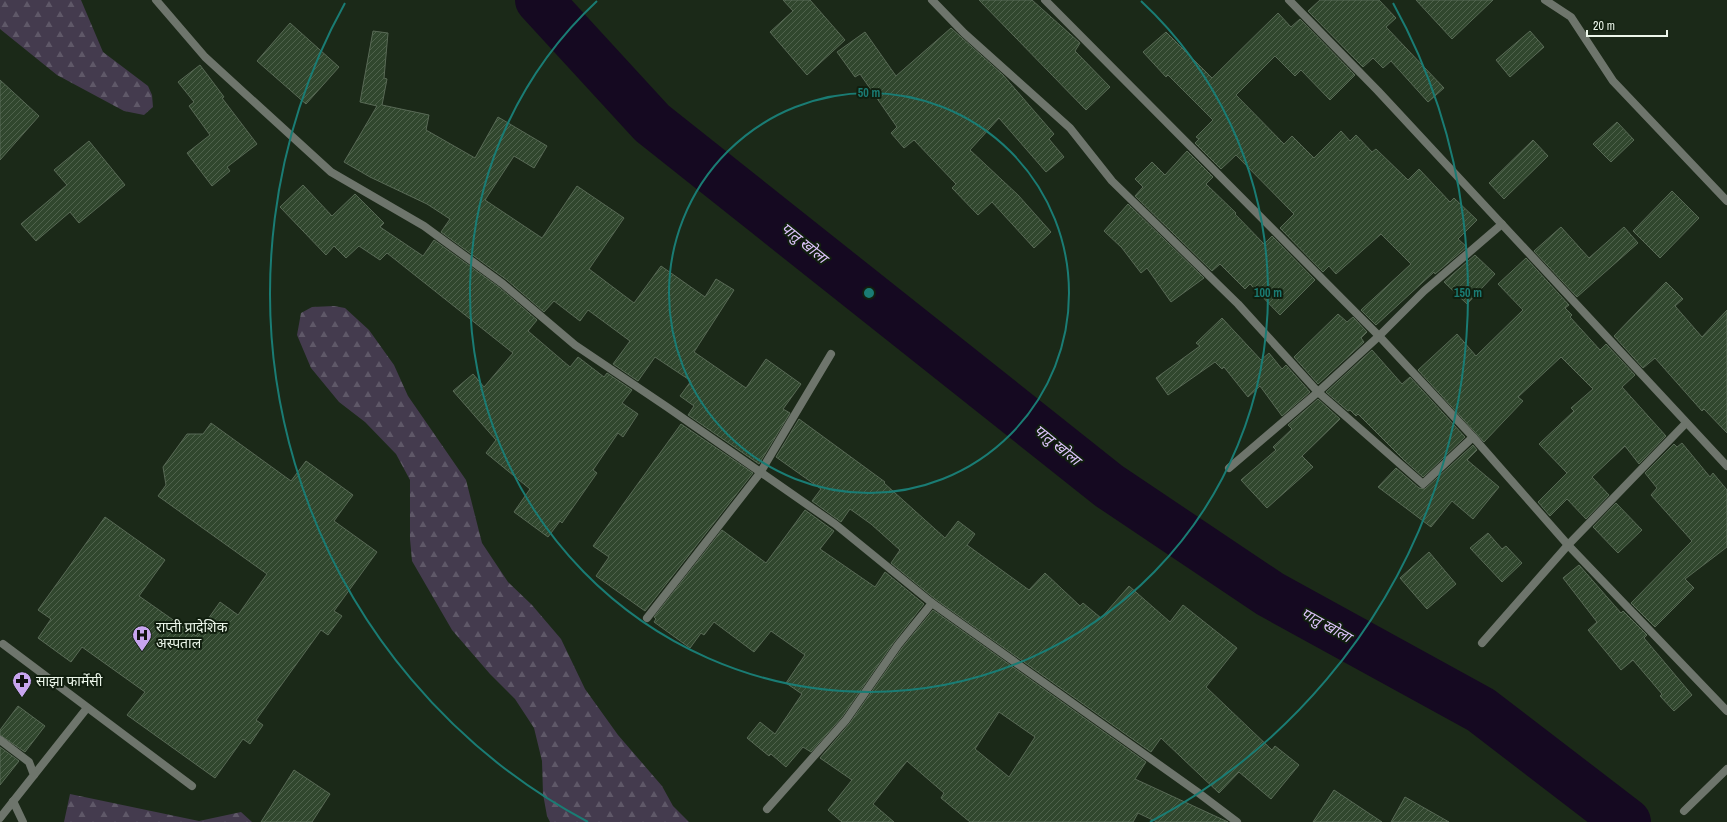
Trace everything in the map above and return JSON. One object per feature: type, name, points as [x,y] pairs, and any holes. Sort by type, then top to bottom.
[{"type":"street","points":[[156,0],[205,57],[330,172],[424,226],[503,284],[575,345],[835,524],[932,603],[1184,781],[1237,822]]},
{"type":"street","points":[[932,0],[964,33],[1070,128],[1112,181],[1238,304],[1318,392],[1423,484],[1473,437]]},
{"type":"street","points":[[1045,0],[1379,336],[1473,437],[1568,545],[1727,711]]},
{"type":"street","points":[[1289,0],[1378,91],[1727,466]]},
{"type":"street","points":[[1545,0],[1571,18],[1613,80],[1727,202]]},
{"type":"street","points":[[1229,468],[1318,392],[1379,336],[1424,291],[1502,224]]},
{"type":"street","points":[[647,618],[760,473],[831,354]]},
{"type":"street","points":[[1482,643],[1568,545],[1686,423]]},
{"type":"street","points":[[767,809],[846,720],[898,646],[932,603]]},
{"type":"street","points":[[3,644],[192,786]]},
{"type":"street","points":[[0,818],[87,708]]},
{"type":"street","points":[[0,740],[29,762],[34,775]]},
{"type":"street","points":[[1684,811],[1727,770]]},
{"type":"street","points":[[13,801],[23,822]]},
{"type":"green space","points":[[0,0],[81,0],[103,52],[148,86],[152,95],[153,107],[144,115],[124,111],[57,75],[0,29]]},
{"type":"green space","points":[[334,306],[345,308],[369,330],[394,365],[408,396],[466,480],[482,543],[508,582],[532,605],[561,639],[585,689],[618,735],[662,786],[673,806],[689,822],[550,822],[547,816],[543,794],[542,761],[534,728],[515,699],[490,674],[452,630],[412,561],[410,539],[410,480],[396,454],[365,422],[339,402],[311,368],[297,335],[301,313],[312,307]]},
{"type":"green space","points":[[70,794],[199,821],[241,812],[252,822],[64,822]]},
{"type":"building","points":[[783,0],[810,0],[845,40],[807,75],[770,32],[793,11]]},
{"type":"building","points":[[979,0],[1032,0],[1080,43],[1075,51],[1110,87],[1086,110]]},
{"type":"building","points":[[1320,0],[1379,0],[1396,18],[1386,27],[1444,88],[1428,102],[1391,61],[1383,68],[1373,58],[1363,67],[1308,11]]},
{"type":"building","points":[[1416,0],[1493,0],[1452,39]]},
{"type":"building","points":[[1278,13],[1291,27],[1300,19],[1355,75],[1330,100],[1301,70],[1295,76],[1275,56],[1236,95],[1284,144],[1292,136],[1314,158],[1341,131],[1350,141],[1356,135],[1372,152],[1376,149],[1408,180],[1419,169],[1450,202],[1454,198],[1477,220],[1458,239],[1467,247],[1435,274],[1434,272],[1376,325],[1361,310],[1411,264],[1381,234],[1336,274],[1329,266],[1323,272],[1280,228],[1294,214],[1236,155],[1221,169],[1195,143],[1199,139],[1196,137],[1213,120],[1168,75],[1166,77],[1143,52],[1166,32],[1212,78]]},
{"type":"building","points":[[290,23],[339,67],[306,104],[257,61]]},
{"type":"building","points":[[951,28],[1003,75],[1054,134],[1049,139],[1064,157],[1046,172],[999,118],[970,150],[1018,195],[1051,232],[1034,248],[992,202],[978,215],[952,188],[956,184],[914,140],[904,148],[891,133],[897,127],[860,74],[855,77],[837,52],[865,32],[896,76]]},
{"type":"building","points":[[373,31],[388,33],[384,78],[387,79],[382,105],[429,115],[426,130],[475,158],[498,117],[547,146],[534,168],[514,156],[485,200],[542,238],[577,186],[624,218],[589,269],[634,303],[661,266],[705,297],[716,279],[734,290],[694,352],[746,388],[766,359],[801,384],[783,409],[790,413],[759,464],[688,415],[694,406],[680,396],[691,381],[655,357],[638,381],[613,364],[630,341],[588,310],[580,321],[554,301],[544,312],[507,280],[441,232],[450,219],[427,204],[370,177],[344,162],[377,106],[360,102]]},
{"type":"building","points":[[1530,31],[1544,47],[1510,77],[1496,60]]},
{"type":"building","points":[[200,65],[224,97],[222,98],[257,144],[227,167],[230,171],[212,186],[187,153],[210,135],[189,106],[194,102],[178,82]]},
{"type":"building","points":[[0,80],[39,116],[0,160]]},
{"type":"building","points":[[1617,122],[1634,140],[1611,162],[1593,144]]},
{"type":"building","points":[[1533,140],[1548,156],[1504,199],[1489,183]]},
{"type":"building","points":[[89,141],[125,185],[79,223],[70,212],[36,241],[21,224],[67,185],[54,170]]},
{"type":"building","points":[[1187,151],[1213,177],[1206,184],[1236,213],[1235,214],[1264,244],[1272,236],[1315,280],[1280,315],[1250,284],[1245,289],[1220,264],[1212,271],[1135,196],[1143,187],[1135,179],[1152,162],[1165,175]]},
{"type":"building","points":[[303,185],[332,216],[355,194],[384,223],[380,227],[423,256],[434,240],[500,288],[537,320],[528,331],[570,367],[578,357],[604,377],[607,373],[632,390],[622,403],[638,414],[623,437],[618,433],[593,470],[597,473],[562,523],[560,521],[548,537],[514,512],[530,489],[486,453],[496,440],[453,391],[473,374],[484,387],[513,353],[387,253],[380,260],[359,246],[346,258],[334,246],[326,255],[280,207]]},
{"type":"building","points":[[1672,191],[1699,218],[1660,258],[1633,231]]},
{"type":"building","points":[[1128,204],[1204,278],[1171,302],[1147,268],[1141,273],[1122,248],[1104,231]]},
{"type":"building","points":[[1561,227],[1589,258],[1624,227],[1638,243],[1577,297],[1534,251]]},
{"type":"building","points":[[1475,255],[1495,274],[1467,304],[1444,282]]},
{"type":"building","points":[[1526,258],[1569,305],[1565,308],[1572,315],[1570,317],[1600,350],[1606,344],[1635,375],[1622,387],[1666,436],[1639,464],[1625,446],[1592,477],[1609,495],[1586,519],[1567,499],[1550,516],[1538,502],[1567,473],[1539,444],[1574,411],[1571,408],[1593,389],[1561,357],[1518,397],[1523,401],[1484,442],[1418,370],[1457,334],[1476,356],[1523,310],[1498,284]]},
{"type":"building","points":[[1666,282],[1683,299],[1675,306],[1702,337],[1727,310],[1727,433],[1704,409],[1702,411],[1655,358],[1643,368],[1614,336]]},
{"type":"building","points":[[1338,314],[1347,322],[1353,317],[1367,332],[1361,338],[1364,342],[1318,384],[1294,357]]},
{"type":"building","points":[[1222,318],[1261,360],[1269,353],[1282,369],[1286,365],[1310,392],[1282,416],[1260,386],[1248,397],[1224,367],[1222,369],[1215,362],[1168,395],[1156,378],[1200,346],[1196,343]]},
{"type":"building","points":[[1372,350],[1402,384],[1410,377],[1465,437],[1423,477],[1358,414],[1356,416],[1350,410],[1348,411],[1326,392]]},
{"type":"building","points":[[1318,399],[1340,419],[1302,456],[1313,467],[1267,508],[1241,480],[1276,450],[1273,447],[1292,429],[1288,425]]},
{"type":"building","points":[[799,419],[885,482],[884,483],[945,538],[958,521],[975,534],[967,545],[1029,590],[1045,573],[1080,606],[1083,603],[1101,618],[1129,586],[1170,622],[1183,605],[1237,648],[1206,687],[1272,750],[1275,746],[1299,765],[1271,799],[1239,772],[1219,793],[1161,738],[1151,752],[935,599],[891,563],[900,550],[871,524],[850,509],[841,522],[812,501],[821,489],[776,457]]},
{"type":"building","points":[[211,423],[291,481],[306,461],[353,495],[334,521],[377,552],[334,611],[342,616],[328,635],[321,630],[256,720],[263,725],[250,744],[243,739],[215,778],[127,715],[145,692],[82,647],[71,662],[38,638],[51,619],[38,610],[105,517],[165,560],[139,596],[196,636],[220,602],[238,615],[267,574],[158,496],[166,485],[163,467],[187,434],[203,434]]},
{"type":"building","points":[[681,424],[753,473],[645,611],[596,576],[609,557],[593,546]]},
{"type":"building","points":[[1682,443],[1710,477],[1713,473],[1727,490],[1727,547],[1685,579],[1694,588],[1655,627],[1631,603],[1692,541],[1651,495],[1657,488],[1645,473],[1674,444],[1677,447]]},
{"type":"building","points":[[1473,445],[1477,450],[1467,460],[1499,487],[1473,519],[1452,501],[1431,527],[1378,487],[1396,468],[1419,488],[1425,489]]},
{"type":"building","points":[[1616,503],[1642,530],[1618,553],[1593,527]]},
{"type":"building","points":[[805,510],[834,531],[820,549],[875,587],[885,572],[924,604],[894,642],[842,717],[811,752],[803,747],[786,767],[771,754],[769,756],[747,738],[760,722],[775,734],[802,694],[786,683],[805,655],[771,631],[754,652],[714,622],[704,635],[701,633],[690,648],[654,622],[656,619],[654,617],[722,530],[766,563]]},
{"type":"building","points":[[1488,533],[1502,549],[1506,546],[1522,563],[1502,582],[1470,548]]},
{"type":"building","points":[[1429,552],[1456,584],[1427,609],[1400,578]]},
{"type":"building","points":[[1579,565],[1621,613],[1623,611],[1647,635],[1644,638],[1692,695],[1674,711],[1660,696],[1662,694],[1633,660],[1621,670],[1588,630],[1597,622],[1563,578]]},
{"type":"building","points":[[933,610],[1146,762],[1135,779],[1228,822],[1157,822],[1138,813],[1133,822],[970,822],[941,798],[944,793],[907,761],[873,804],[894,822],[842,822],[828,810],[852,780],[820,758],[850,723],[902,648]],"holes":[[[999,712],[1035,737],[1009,777],[975,749]]]},
{"type":"building","points":[[18,706],[45,726],[25,752],[0,735],[0,730]]},
{"type":"building","points":[[0,747],[19,761],[0,785]]},
{"type":"building","points":[[294,770],[330,794],[312,822],[261,822]]},
{"type":"building","points":[[1334,790],[1382,822],[1313,822]]},
{"type":"building","points":[[1405,797],[1449,822],[1391,822]]},
{"type":"waterway","name":"पातु खोला","points":[[539,0],[652,123],[1109,486],[1270,594],[1481,710],[1627,822]]},
{"type":"place","name":"राप्ती प्रादेशिक अस्पताल","points":[[142,652]]},
{"type":"place","name":"साझा फार्मेसी","points":[[22,698]]}]
